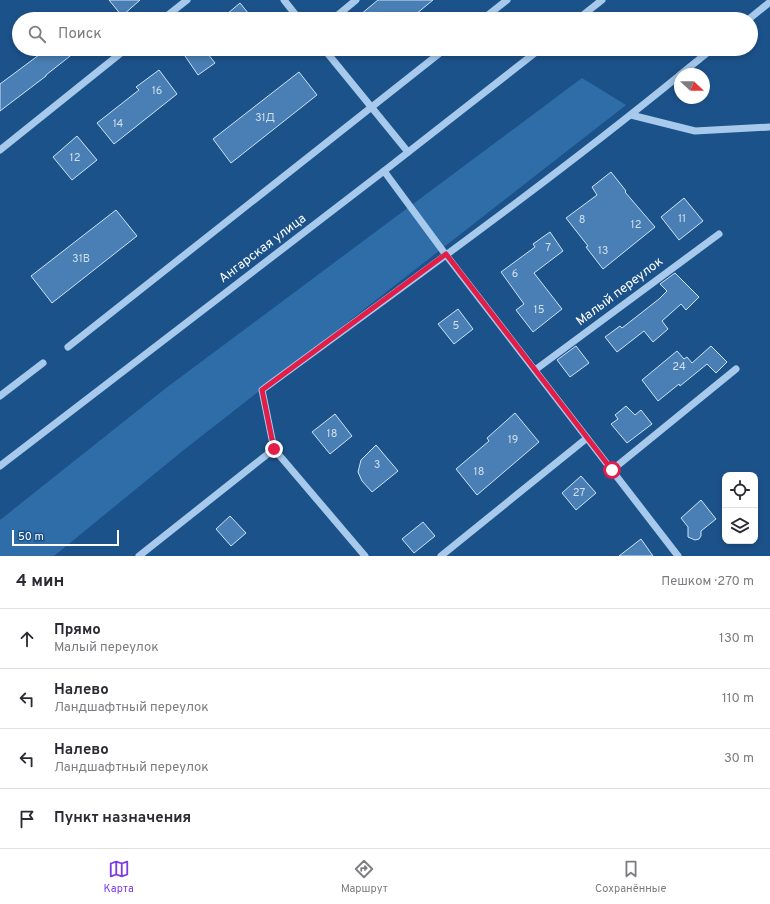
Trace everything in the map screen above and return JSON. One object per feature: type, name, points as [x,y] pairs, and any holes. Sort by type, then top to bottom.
[{"type":"street","points":[[172,12],[187,0]]},
{"type":"street","points":[[284,0],[293,12]]},
{"type":"street","points":[[341,12],[356,0]]},
{"type":"street","points":[[491,12],[506,0]]},
{"type":"street","points":[[587,12],[602,0]]},
{"type":"street","points":[[758,12],[770,2]]},
{"type":"street","points":[[0,150],[117,56]]},
{"type":"street","points":[[330,56],[408,152]]},
{"type":"street","points":[[68,347],[436,56]]},
{"type":"street","name":"Ангарская улица","points":[[0,466],[531,56]]},
{"type":"street","points":[[689,68],[704,56]]},
{"type":"street","points":[[365,556],[274,449],[262,390],[446,254],[631,115],[674,81]]},
{"type":"street","points":[[631,115],[695,131],[770,127]]},
{"type":"street","points":[[384,171],[678,556]]},
{"type":"street","name":"Малый переулок","points":[[535,370],[719,234]]},
{"type":"street","points":[[0,396],[44,363]]},
{"type":"street","points":[[612,470],[736,369]]},
{"type":"street","points":[[441,556],[587,438]]},
{"type":"street","points":[[139,556],[274,449]]},
{"type":"shaded area","points":[[582,78],[626,105],[185,449],[54,556],[0,556],[0,520],[166,388]]},
{"type":"building","points":[[109,0],[140,0],[126,12],[119,12]]},
{"type":"building","points":[[378,0],[433,0],[418,12],[363,12]]},
{"type":"building","points":[[240,3],[247,12],[229,12]]},
{"type":"building","points":[[38,56],[70,56],[0,111],[0,84]]},
{"type":"building","points":[[185,56],[210,56],[215,63],[198,75]]},
{"type":"building","points":[[159,70],[177,94],[114,144],[97,123],[139,90],[136,87]]},
{"type":"building","points":[[299,72],[317,95],[231,163],[213,139]]},
{"type":"building","points":[[77,136],[97,160],[72,180],[53,157]]},
{"type":"building","points":[[611,172],[626,191],[625,192],[655,227],[603,269],[586,247],[588,246],[566,218],[597,195],[592,187]]},
{"type":"building","points":[[684,198],[703,221],[679,240],[661,217]]},
{"type":"building","points":[[116,210],[137,236],[52,303],[31,276]]},
{"type":"building","points":[[550,232],[563,251],[534,273],[562,309],[533,332],[516,310],[524,304],[501,272],[535,247],[533,244]]},
{"type":"building","points":[[675,273],[699,297],[686,310],[681,304],[662,321],[668,329],[653,342],[644,331],[617,352],[605,337],[620,326],[622,328],[659,299],[667,291],[660,284]]},
{"type":"building","points":[[458,309],[473,329],[454,344],[438,324]]},
{"type":"building","points":[[576,346],[589,363],[570,377],[557,360]]},
{"type":"building","points":[[711,346],[727,362],[716,373],[707,364],[680,386],[679,384],[658,401],[642,380],[677,351],[684,359],[687,357],[692,363]]},
{"type":"building","points":[[626,406],[635,415],[641,410],[652,424],[627,443],[611,424],[618,419],[615,415]]},
{"type":"building","points":[[515,413],[539,442],[477,495],[456,469],[489,441],[487,438]]},
{"type":"building","points":[[335,414],[352,436],[330,454],[312,432]]},
{"type":"building","points":[[376,445],[398,471],[372,492],[362,481],[358,472],[361,460]]},
{"type":"building","points":[[581,476],[596,493],[576,510],[562,493]]},
{"type":"building","points":[[701,500],[716,519],[701,531],[701,536],[699,539],[695,540],[688,537],[688,527],[681,518]]},
{"type":"building","points":[[230,516],[246,533],[231,546],[216,529]]},
{"type":"building","points":[[423,522],[435,536],[414,553],[402,539]]},
{"type":"building","points":[[641,539],[653,556],[619,556]]},
{"type":"route","points":[[274,449],[262,390],[446,254],[612,470]]}]
